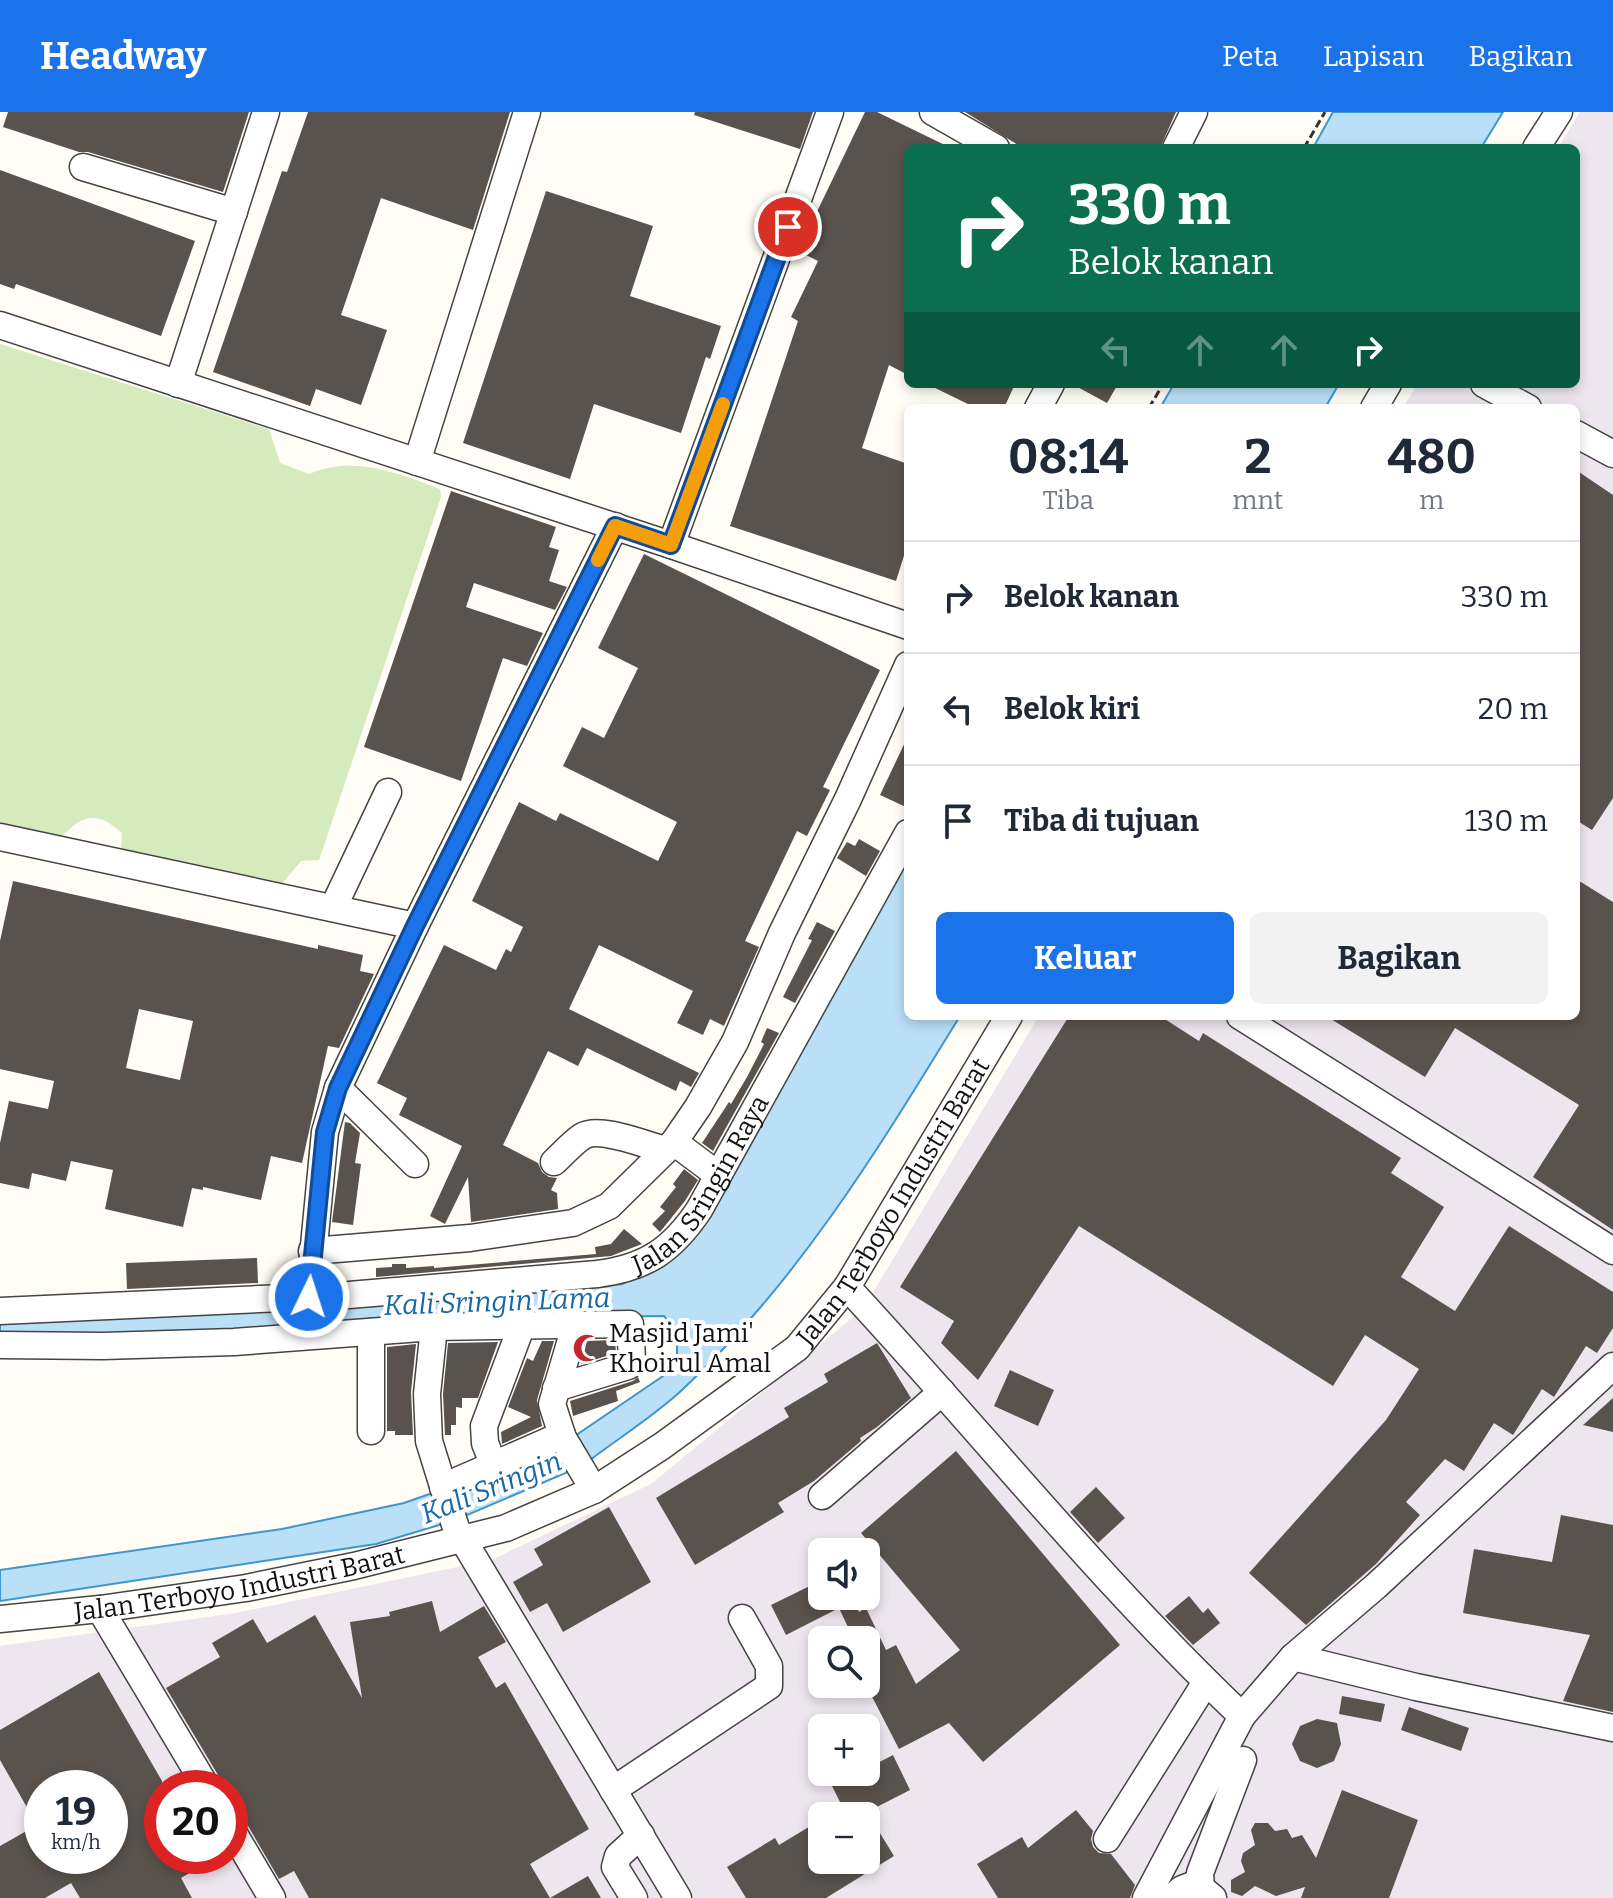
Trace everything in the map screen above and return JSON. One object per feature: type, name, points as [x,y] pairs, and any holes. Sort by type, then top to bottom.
[{"type":"street","points":[[178,384],[266,112]]},
{"type":"street","points":[[417,462],[527,112]]},
{"type":"street","points":[[671,545],[830,112]]},
{"type":"street","points":[[933,112],[989,144]]},
{"type":"street","points":[[1178,144],[1194,112]]},
{"type":"street","points":[[1539,144],[1559,112]]},
{"type":"street","points":[[83,167],[234,212]]},
{"type":"street","points":[[0,325],[615,526],[904,625]]},
{"type":"street","points":[[1491,388],[1521,404]]},
{"type":"street","points":[[1580,436],[1613,454]]},
{"type":"street","points":[[309,1297],[325,1132],[338,1088],[415,926],[615,526]]},
{"type":"street","points":[[312,1251],[470,1238],[573,1223],[609,1206],[669,1146],[698,1107],[735,1042],[782,933],[848,799],[904,674]]},
{"type":"street","points":[[333,908],[388,792]]},
{"type":"street","points":[[0,837],[415,926]]},
{"type":"street","name":"Jalan Sringin Raya","points":[[0,1311],[492,1285],[626,1270],[659,1254],[683,1234],[718,1175],[904,840]]},
{"type":"street","name":"Jalan Terboyo Industri Barat","points":[[0,1619],[100,1609],[246,1588],[354,1566],[459,1534],[506,1528],[662,1446],[797,1348],[847,1287],[1007,1020]]},
{"type":"street","points":[[1246,1020],[1613,1251]]},
{"type":"street","points":[[338,1088],[415,1164]]},
{"type":"street","points":[[554,1162],[583,1136],[603,1133],[669,1146],[718,1175]]},
{"type":"street","points":[[847,1287],[1026,1488],[1206,1682],[1242,1716]]},
{"type":"street","points":[[576,1323],[552,1404],[563,1436],[590,1486]]},
{"type":"street","points":[[0,1345],[234,1342],[434,1327],[630,1324],[631,1363],[556,1388]]},
{"type":"street","points":[[494,1466],[485,1443],[484,1426],[522,1325]]},
{"type":"street","points":[[434,1327],[427,1394],[429,1441],[459,1534],[678,1898]]},
{"type":"street","points":[[371,1332],[371,1431]]},
{"type":"street","points":[[1146,1898],[1242,1716],[1293,1657],[1376,1586],[1613,1366]]},
{"type":"street","points":[[822,1496],[942,1392]]},
{"type":"street","points":[[443,1489],[563,1436]]},
{"type":"street","points":[[100,1609],[196,1770]]},
{"type":"street","points":[[613,1790],[769,1686],[769,1666],[742,1618]]},
{"type":"street","points":[[1293,1657],[1416,1687],[1613,1728]]},
{"type":"street","points":[[1107,1839],[1206,1682]]},
{"type":"street","points":[[1172,1898],[1182,1889],[1206,1890],[1200,1873],[1243,1760]]},
{"type":"street","points":[[634,1898],[615,1867],[618,1856],[641,1835]]},
{"type":"street","points":[[248,1857],[272,1898]]},
{"type":"path","points":[[1306,144],[1325,112]]},
{"type":"shaded area","points":[[1580,112],[1613,112],[1613,1898],[0,1898],[0,1646],[236,1613],[491,1560],[651,1484],[863,1309],[1037,1020],[1580,1020],[1580,404],[1405,404],[1415,388],[1580,388],[1580,144],[1560,144]]},
{"type":"green space","points":[[0,344],[269,429],[280,463],[309,474],[342,466],[359,466],[392,472],[440,489],[441,497],[319,860],[301,861],[281,885],[121,849],[122,833],[97,818],[83,820],[60,838],[0,825]]},
{"type":"water","points":[[1333,112],[1503,112],[1483,144],[1315,144]]},
{"type":"water","points":[[1172,388],[1337,388],[1327,404],[1162,404]]},
{"type":"water","name":"Kali Sringin Lama","points":[[904,856],[904,1020],[958,1020],[867,1164],[763,1305],[682,1390],[586,1463],[569,1440],[663,1376],[677,1362],[677,1332],[664,1316],[406,1319],[348,1329],[0,1339],[0,1320],[578,1289],[622,1284],[649,1272]]},
{"type":"water","name":"Kali Sringin","points":[[562,1443],[577,1468],[458,1519],[448,1488]]},
{"type":"water","points":[[438,1491],[449,1522],[376,1544],[0,1601],[0,1570],[282,1529],[404,1503]]},
{"type":"building","points":[[8,112],[249,112],[223,192],[88,152],[79,152],[3,127]]},
{"type":"building","points":[[308,112],[510,112],[473,230],[381,198],[341,315],[387,330],[361,405],[316,389],[310,406],[213,372],[282,171],[287,172]]},
{"type":"building","points":[[695,112],[813,112],[800,149],[694,115]]},
{"type":"building","points":[[865,112],[877,112],[943,144],[904,144],[904,373],[889,365],[862,448],[904,463],[904,556],[896,581],[730,526],[798,321],[791,317],[818,261],[798,251]]},
{"type":"building","points":[[965,112],[1176,112],[1162,144],[1017,144]]},
{"type":"building","points":[[0,170],[195,241],[161,336],[16,284],[14,289],[0,284]]},
{"type":"building","points":[[546,191],[653,226],[630,296],[721,326],[710,359],[706,357],[681,433],[594,404],[570,479],[463,443]]},
{"type":"building","points":[[935,388],[1013,388],[1006,404],[968,404]]},
{"type":"building","points":[[1079,388],[1116,388],[1107,403]]},
{"type":"building","points":[[1580,473],[1613,495],[1613,798],[1592,830],[1580,822]]},
{"type":"building","points":[[451,491],[556,527],[549,547],[559,550],[549,581],[567,587],[555,610],[474,583],[466,607],[543,633],[527,666],[503,658],[461,781],[364,747]]},
{"type":"building","points":[[644,554],[880,670],[823,787],[830,790],[807,836],[797,831],[745,941],[759,947],[724,1026],[710,1019],[703,1035],[677,1023],[693,991],[599,945],[569,1009],[699,1073],[691,1087],[680,1081],[676,1091],[587,1048],[578,1066],[548,1051],[503,1145],[538,1163],[542,1172],[549,1177],[557,1178],[551,1190],[557,1193],[558,1209],[471,1222],[468,1177],[445,1224],[430,1216],[462,1146],[399,1115],[407,1098],[377,1083],[444,945],[496,970],[506,949],[511,952],[523,927],[472,901],[519,802],[556,821],[560,813],[658,861],[677,822],[563,766],[582,727],[604,738],[638,668],[598,648]]},
{"type":"building","points":[[904,744],[904,806],[880,795]]},
{"type":"building","points":[[859,839],[880,851],[866,876],[837,858],[847,842],[855,846]]},
{"type":"building","points":[[13,881],[318,949],[318,945],[363,955],[360,971],[374,974],[339,1048],[328,1046],[302,1163],[271,1156],[261,1200],[203,1187],[203,1190],[192,1188],[183,1227],[105,1209],[113,1170],[71,1161],[66,1181],[32,1173],[29,1189],[0,1183],[0,1143],[9,1101],[48,1109],[54,1081],[0,1069],[0,941]],"holes":[[[139,1009],[193,1021],[180,1080],[126,1068]]]},
{"type":"building","points":[[1580,881],[1613,902],[1613,1230],[1533,1177],[1579,1105],[1455,1028],[1425,1077],[1332,1020],[1580,1020]]},
{"type":"building","points":[[817,922],[835,931],[795,1003],[783,997],[812,940],[808,939]]},
{"type":"building","points":[[1067,1020],[1166,1020],[1199,1041],[1203,1033],[1401,1158],[1391,1173],[1444,1207],[1401,1277],[1455,1311],[1509,1226],[1613,1292],[1613,1328],[1597,1353],[1586,1346],[1554,1397],[1542,1389],[1513,1435],[1494,1423],[1464,1471],[1445,1459],[1406,1502],[1420,1515],[1376,1564],[1306,1625],[1249,1573],[1386,1420],[1419,1369],[1365,1335],[1333,1386],[1079,1226],[978,1380],[941,1343],[954,1321],[900,1287]]},
{"type":"building","points":[[767,1028],[779,1033],[713,1151],[702,1143],[747,1077],[764,1044],[761,1042]]},
{"type":"building","points":[[345,1122],[360,1133],[355,1163],[361,1164],[353,1225],[332,1222]]},
{"type":"building","points":[[684,1169],[698,1180],[660,1232],[652,1224],[665,1211],[660,1207],[676,1187],[673,1184]]},
{"type":"building","points":[[624,1229],[642,1244],[611,1256],[376,1277],[376,1268],[392,1267],[392,1264],[406,1264],[406,1268],[434,1268],[596,1254],[595,1247],[611,1244]]},
{"type":"building","points":[[257,1258],[258,1283],[127,1289],[126,1263]]},
{"type":"building","points":[[615,1340],[616,1353],[581,1364],[587,1341]]},
{"type":"building","points":[[542,1341],[554,1341],[537,1400],[542,1426],[502,1444],[501,1432],[531,1417],[508,1407],[527,1358],[533,1361]]},
{"type":"building","points":[[498,1342],[478,1398],[462,1398],[462,1408],[456,1407],[456,1425],[451,1425],[451,1435],[445,1435],[443,1394],[448,1343]]},
{"type":"building","points":[[877,1343],[911,1398],[860,1438],[861,1441],[814,1481],[778,1503],[784,1512],[695,1565],[656,1498],[789,1417],[784,1408],[828,1382],[824,1374]]},
{"type":"building","points":[[416,1344],[411,1392],[413,1435],[395,1435],[395,1431],[387,1431],[387,1347]]},
{"type":"building","points":[[1010,1370],[1054,1390],[1038,1426],[994,1406]]},
{"type":"building","points":[[638,1377],[640,1382],[616,1391],[618,1401],[573,1416],[570,1401]]},
{"type":"building","points":[[1613,1398],[1613,1432],[1583,1425]]},
{"type":"building","points":[[956,1451],[1120,1645],[983,1762],[949,1723],[899,1749],[873,1698],[880,1698],[880,1637],[886,1650],[896,1645],[916,1684],[960,1650],[880,1555],[880,1538],[865,1538],[861,1533]]},
{"type":"building","points":[[1096,1487],[1125,1518],[1098,1543],[1070,1512]]},
{"type":"building","points":[[609,1507],[651,1582],[563,1632],[547,1603],[530,1612],[513,1582],[543,1565],[534,1549]]},
{"type":"building","points":[[1561,1515],[1613,1525],[1613,1712],[1563,1701],[1590,1635],[1463,1613],[1474,1549],[1552,1562]]},
{"type":"building","points":[[808,1587],[808,1610],[835,1610],[786,1635],[771,1605]]},
{"type":"building","points":[[1189,1596],[1203,1613],[1208,1608],[1220,1623],[1193,1645],[1165,1616]]},
{"type":"building","points":[[432,1601],[440,1632],[484,1606],[506,1642],[478,1657],[496,1688],[505,1682],[589,1829],[530,1864],[550,1898],[309,1898],[294,1871],[279,1879],[248,1826],[248,1770],[215,1770],[166,1688],[220,1657],[212,1643],[253,1619],[267,1643],[315,1615],[362,1698],[350,1622],[390,1616],[389,1612]]},
{"type":"building","points":[[840,1610],[859,1612],[867,1610],[875,1626],[847,1626]]},
{"type":"building","points":[[99,1672],[156,1770],[144,1770],[144,1874],[188,1874],[181,1878],[192,1898],[80,1898],[71,1883],[45,1898],[0,1898],[0,1846],[24,1832],[24,1874],[128,1874],[128,1770],[24,1770],[24,1802],[0,1760],[0,1730]]},
{"type":"building","points":[[1342,1696],[1385,1704],[1381,1722],[1339,1714]]},
{"type":"building","points":[[1409,1707],[1469,1728],[1461,1751],[1401,1730]]},
{"type":"building","points":[[1317,1719],[1337,1723],[1341,1744],[1334,1761],[1317,1768],[1300,1761],[1292,1744],[1300,1726]]},
{"type":"building","points":[[893,1755],[910,1790],[880,1805],[880,1802],[840,1802],[832,1786],[880,1786],[880,1762]]},
{"type":"building","points":[[1342,1790],[1418,1820],[1389,1898],[1301,1898],[1305,1887],[1276,1896],[1255,1886],[1242,1896],[1231,1892],[1231,1880],[1245,1872],[1241,1861],[1243,1853],[1255,1845],[1251,1830],[1255,1823],[1268,1823],[1275,1831],[1287,1829],[1292,1838],[1302,1835],[1316,1858]]},
{"type":"building","points":[[1076,1810],[1093,1831],[1093,1847],[1099,1853],[1111,1854],[1135,1885],[1130,1898],[998,1898],[977,1864],[1022,1837],[1028,1848]]},
{"type":"building","points":[[808,1827],[808,1874],[865,1874],[826,1898],[746,1898],[727,1867],[775,1838],[779,1845]]},
{"type":"building","points":[[880,1833],[894,1856],[880,1865]]},
{"type":"building","points":[[588,1876],[601,1898],[550,1898]]},
{"type":"slow traffic","points":[[598,560],[615,526],[671,545],[723,404]]},
{"type":"place","name":"Masjid Jami' Khoirul Amal","points":[[587,1348]]},
{"type":"route","points":[[309,1297],[325,1132],[338,1088],[360,1038],[615,526],[671,545],[788,227]]}]
